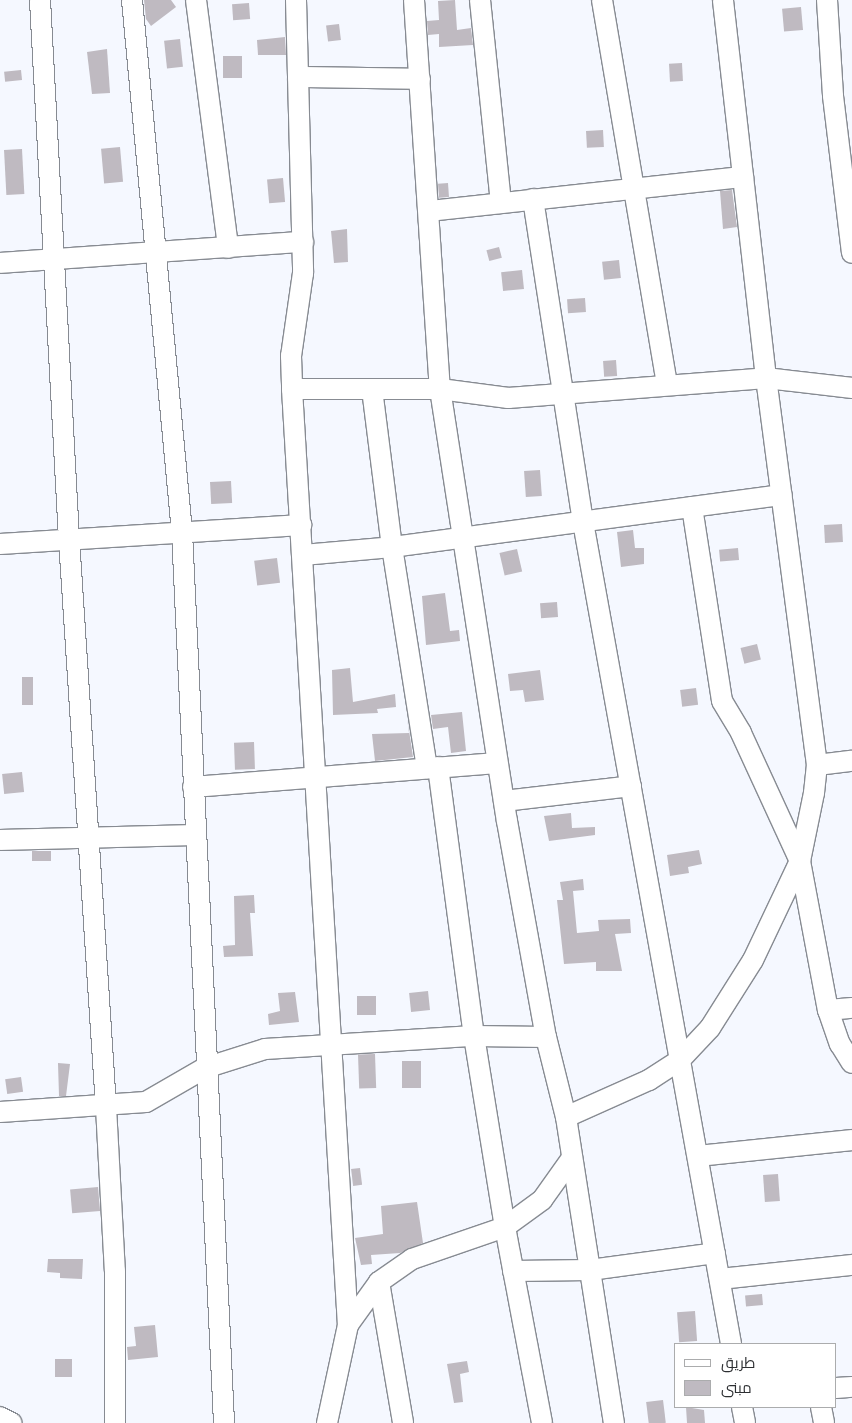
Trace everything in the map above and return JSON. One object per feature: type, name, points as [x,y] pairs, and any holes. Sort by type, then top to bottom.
[{"type":"street","points":[[40,0],[69,539],[115,1271],[115,1423]]},
{"type":"street","points":[[132,0],[158,253],[182,532],[205,1068],[224,1423]]},
{"type":"street","points":[[196,0],[228,248]]},
{"type":"street","points":[[296,0],[303,272],[291,356],[292,389],[348,1325],[327,1423]]},
{"type":"street","points":[[414,0],[440,389],[497,763],[546,1037],[566,1117],[614,1423]]},
{"type":"street","points":[[480,0],[500,203]]},
{"type":"street","points":[[602,0],[666,384]]},
{"type":"street","points":[[566,1117],[649,1080],[680,1060],[710,1028],[753,960],[800,860],[817,765],[766,378],[723,0]]},
{"type":"street","points":[[827,0],[844,114],[852,253]]},
{"type":"street","points":[[298,77],[420,79]]},
{"type":"street","points":[[429,212],[743,177]]},
{"type":"street","points":[[533,199],[583,522],[731,1343]]},
{"type":"street","points":[[0,263],[302,242]]},
{"type":"street","points":[[292,389],[440,389],[508,398],[666,384],[766,378],[852,388]]},
{"type":"street","points":[[372,389],[392,547],[432,768],[505,1227],[542,1423]]},
{"type":"street","points":[[303,555],[392,547],[782,495]]},
{"type":"street","points":[[692,507],[722,701],[741,733],[800,860],[828,1010],[840,1044],[852,1063]]},
{"type":"street","points":[[0,544],[301,525]]},
{"type":"street","points":[[817,765],[852,760]]},
{"type":"street","points":[[193,787],[497,763]]},
{"type":"street","points":[[504,801],[631,786]]},
{"type":"street","points":[[0,840],[195,835]]},
{"type":"street","points":[[828,1010],[852,1008]]},
{"type":"street","points":[[0,1112],[106,1107],[146,1102],[205,1068],[265,1049],[474,1036],[546,1037]]},
{"type":"street","points":[[698,1156],[852,1140]]},
{"type":"street","points":[[348,1325],[380,1282],[412,1259],[505,1227],[542,1200],[572,1158]]},
{"type":"street","points":[[513,1271],[590,1270],[715,1253]]},
{"type":"street","points":[[720,1279],[852,1265]]},
{"type":"street","points":[[380,1282],[403,1423]]},
{"type":"street","points":[[837,1388],[852,1387]]},
{"type":"street","points":[[742,1408],[745,1423]]},
{"type":"street","points":[[821,1408],[824,1423]]},
{"type":"street","points":[[0,1417],[12,1423]]},
{"type":"building","points":[[144,0],[171,0],[176,7],[151,26],[146,19]]},
{"type":"building","points":[[455,0],[457,30],[471,28],[473,45],[439,47],[439,34],[428,35],[427,21],[439,20],[438,1]]},
{"type":"building","points":[[249,3],[250,19],[233,20],[232,4]]},
{"type":"building","points":[[801,7],[803,30],[784,32],[782,9]]},
{"type":"building","points":[[339,24],[341,40],[328,41],[326,26]]},
{"type":"building","points":[[285,37],[286,55],[258,55],[257,40]]},
{"type":"building","points":[[180,39],[183,67],[167,69],[164,41]]},
{"type":"building","points":[[107,49],[110,93],[92,94],[87,52]]},
{"type":"building","points":[[223,56],[242,56],[242,78],[223,78]]},
{"type":"building","points":[[682,63],[683,81],[670,82],[669,64]]},
{"type":"building","points":[[21,70],[22,80],[5,82],[4,72]]},
{"type":"building","points":[[603,130],[604,147],[587,148],[586,131]]},
{"type":"building","points":[[120,147],[123,182],[104,184],[101,149]]},
{"type":"building","points":[[22,149],[24,194],[6,195],[4,150]]},
{"type":"building","points":[[283,178],[285,202],[269,203],[267,179]]},
{"type":"building","points":[[448,183],[449,197],[439,198],[438,184]]},
{"type":"building","points":[[732,190],[737,227],[723,229],[720,191]]},
{"type":"building","points":[[347,229],[348,262],[334,263],[331,231]]},
{"type":"building","points":[[499,247],[502,258],[489,261],[486,250]]},
{"type":"building","points":[[619,260],[621,278],[604,280],[602,262]]},
{"type":"building","points":[[522,270],[524,289],[503,291],[501,272]]},
{"type":"building","points":[[585,298],[586,312],[568,313],[567,299]]},
{"type":"building","points":[[616,360],[617,376],[604,377],[603,361]]},
{"type":"building","points":[[540,470],[542,496],[526,497],[524,471]]},
{"type":"building","points":[[231,481],[232,503],[211,504],[210,482]]},
{"type":"building","points":[[842,524],[843,542],[825,543],[824,525]]},
{"type":"building","points":[[633,530],[635,548],[644,548],[644,564],[621,567],[617,532]]},
{"type":"building","points":[[738,548],[739,560],[720,562],[719,550]]},
{"type":"building","points":[[517,549],[522,571],[505,575],[499,553]]},
{"type":"building","points":[[277,558],[280,583],[257,586],[254,561]]},
{"type":"building","points":[[445,593],[450,631],[459,630],[460,641],[426,645],[422,596]]},
{"type":"building","points":[[557,602],[558,617],[541,618],[540,603]]},
{"type":"building","points":[[757,644],[761,660],[744,664],[741,648]]},
{"type":"building","points":[[350,668],[353,702],[395,694],[396,707],[377,709],[378,713],[333,715],[332,670]]},
{"type":"building","points":[[540,670],[544,700],[525,702],[523,690],[510,691],[508,674]]},
{"type":"building","points":[[22,677],[33,677],[33,705],[22,705]]},
{"type":"building","points":[[696,688],[698,705],[682,707],[680,690]]},
{"type":"building","points":[[462,712],[466,751],[451,753],[448,727],[433,729],[431,715]]},
{"type":"building","points":[[407,717],[413,757],[375,761],[372,734],[409,733]]},
{"type":"building","points":[[254,742],[255,769],[235,770],[234,743]]},
{"type":"building","points":[[22,772],[24,792],[4,794],[2,774]]},
{"type":"building","points":[[571,813],[572,828],[595,827],[595,835],[549,841],[544,816]]},
{"type":"building","points":[[699,850],[702,864],[688,867],[689,873],[670,876],[667,855]]},
{"type":"building","points":[[32,851],[51,851],[51,861],[32,861]]},
{"type":"building","points":[[583,879],[584,890],[573,891],[577,933],[599,931],[598,920],[630,919],[631,933],[615,934],[622,971],[596,971],[596,962],[564,964],[557,900],[563,900],[560,882]]},
{"type":"building","points":[[254,895],[255,913],[250,913],[253,956],[224,957],[223,946],[235,945],[234,896]]},
{"type":"building","points":[[428,991],[430,1010],[411,1012],[409,993]]},
{"type":"building","points":[[295,992],[299,1022],[269,1025],[268,1014],[280,1011],[278,993]]},
{"type":"building","points":[[357,996],[376,996],[376,1015],[357,1015]]},
{"type":"building","points":[[375,1054],[376,1088],[359,1089],[358,1055]]},
{"type":"building","points":[[402,1061],[421,1061],[421,1088],[402,1088]]},
{"type":"building","points":[[58,1063],[70,1064],[66,1096],[59,1096]]},
{"type":"building","points":[[21,1077],[23,1092],[7,1094],[5,1079]]},
{"type":"building","points":[[360,1168],[362,1185],[353,1186],[351,1169]]},
{"type":"building","points":[[778,1174],[780,1201],[765,1202],[763,1175]]},
{"type":"building","points":[[98,1187],[100,1211],[72,1213],[70,1189]]},
{"type":"building","points":[[417,1202],[423,1243],[400,1253],[371,1255],[372,1264],[361,1265],[355,1238],[383,1234],[381,1206]]},
{"type":"building","points":[[48,1259],[83,1259],[82,1279],[60,1278],[60,1273],[47,1272]]},
{"type":"building","points":[[762,1294],[763,1305],[746,1306],[745,1295]]},
{"type":"building","points":[[695,1311],[697,1341],[679,1342],[677,1312]]},
{"type":"building","points":[[155,1325],[158,1357],[128,1360],[127,1347],[136,1346],[134,1327]]},
{"type":"building","points":[[55,1359],[72,1359],[72,1377],[55,1377]]},
{"type":"building","points":[[467,1361],[469,1372],[460,1374],[463,1402],[454,1403],[447,1364]]},
{"type":"building","points":[[663,1400],[666,1423],[649,1423],[646,1402]]},
{"type":"building","points":[[686,1408],[704,1410],[705,1423],[687,1423]]}]
